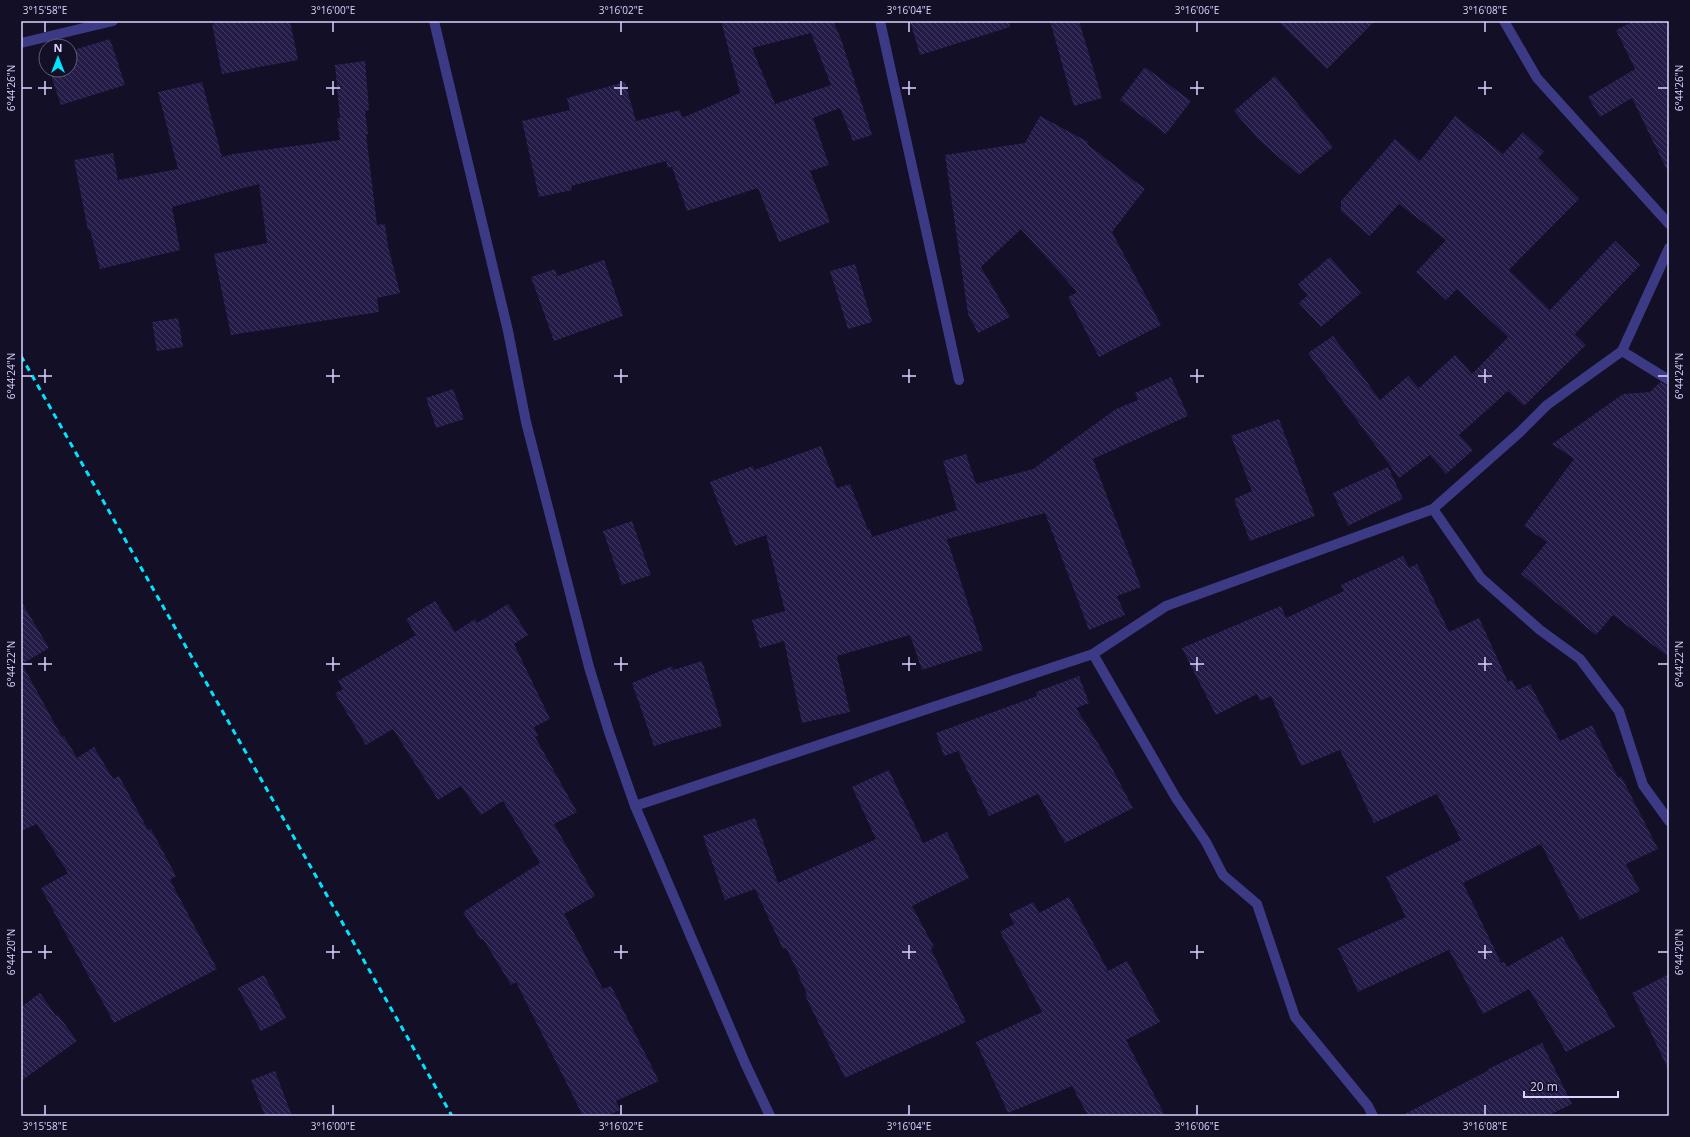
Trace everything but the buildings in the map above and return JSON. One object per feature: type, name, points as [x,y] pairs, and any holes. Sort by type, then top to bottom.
[{"type":"street","points":[[21,43],[113,21]]},
{"type":"street","points":[[434,21],[508,330],[526,422],[589,667],[609,732],[635,806],[742,1056],[770,1116]]},
{"type":"street","points":[[880,21],[959,380]]},
{"type":"street","points":[[1504,21],[1537,78],[1669,224]]},
{"type":"street","points":[[635,806],[1092,654],[1166,606],[1433,509],[1519,433],[1547,405],[1622,351],[1669,248]]},
{"type":"street","points":[[1622,351],[1669,380]]},
{"type":"street","points":[[1433,509],[1481,578],[1540,630],[1580,659],[1619,711],[1643,785],[1669,821]]},
{"type":"street","points":[[1092,654],[1176,798],[1206,842],[1223,875],[1257,904],[1295,1017],[1368,1106],[1373,1116]]},
{"type":"railway","points":[[21,356],[452,1116]]}]
